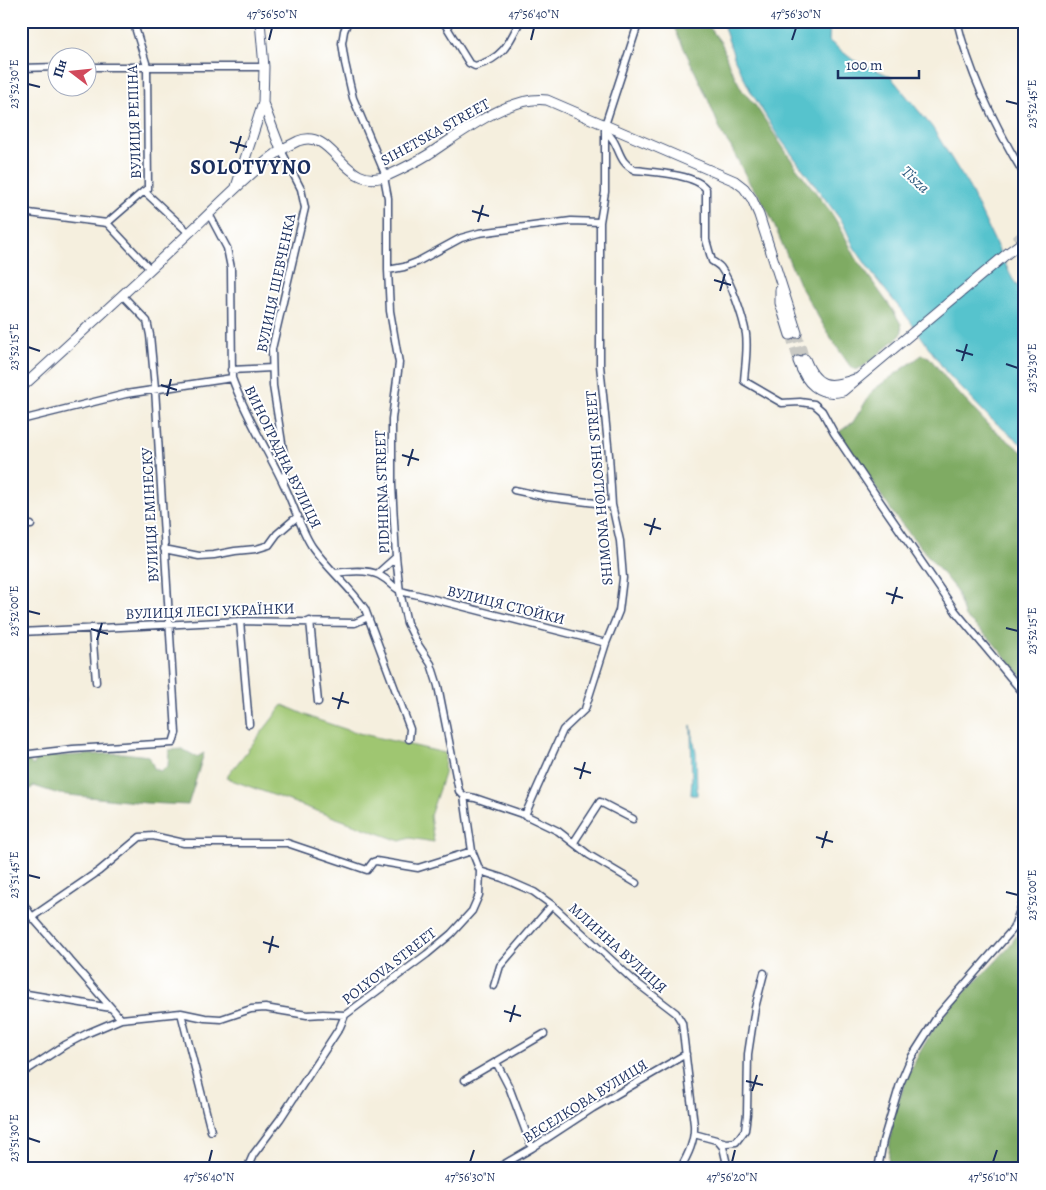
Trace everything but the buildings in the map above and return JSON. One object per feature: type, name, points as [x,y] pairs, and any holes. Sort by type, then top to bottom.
[{"type":"street","name":"ВУЛИЦЯ РЕПІНА","points":[[133,21],[147,66],[148,189],[144,191]]},
{"type":"street","points":[[236,188],[263,103],[264,67],[260,21]]},
{"type":"street","name":"PIDHIRNA STREET","points":[[348,21],[342,43],[347,72],[353,98],[385,177],[388,198],[390,311],[399,363],[392,419],[392,485],[400,592],[407,623],[431,664],[438,686],[459,790],[464,796]]},
{"type":"street","points":[[444,21],[469,63],[475,66],[494,59],[504,50],[520,21]]},
{"type":"street","name":"SHIMONA HOLLOSHI STREET","points":[[525,815],[563,730],[585,709],[606,643],[619,611],[623,578],[620,541],[612,505],[600,365],[600,222],[605,192],[605,128],[639,21]]},
{"type":"street","points":[[956,21],[984,100],[1000,133],[1025,176]]},
{"type":"street","points":[[21,68],[48,67]]},
{"type":"street","points":[[98,67],[264,67]]},
{"type":"street","name":"SIHETSKA STREET","points":[[21,388],[123,296],[236,188],[281,150],[299,141],[314,139],[322,142],[358,176],[370,179],[385,177],[427,155],[476,122],[527,100],[538,98],[547,100],[605,128],[736,181],[744,188],[759,214],[780,280],[780,303],[793,334]]},
{"type":"street","points":[[263,103],[281,150]]},
{"type":"street","points":[[605,128],[613,137],[627,167],[635,170],[693,179],[703,184],[706,188],[706,240],[712,261],[720,266],[725,275],[741,314],[746,335],[744,381],[782,403],[800,402],[814,404],[822,411],[834,433],[880,503],[956,612],[1025,695]]},
{"type":"street","name":"ВУЛИЦЯ ШЕВЧЕНКА","points":[[281,150],[300,189],[305,208],[272,349],[273,386],[286,468],[284,485]]},
{"type":"street","points":[[107,223],[144,191],[189,233]]},
{"type":"street","points":[[21,212],[107,223],[150,269]]},
{"type":"street","points":[[209,214],[227,248],[231,268],[231,374],[272,368]]},
{"type":"street","points":[[388,270],[417,262],[461,238],[479,233],[571,221],[600,222]]},
{"type":"street","points":[[802,360],[812,376],[825,383],[836,385],[859,376],[976,279],[1006,253],[1011,245],[1018,242]]},
{"type":"street","name":"ВУЛИЦЯ ЕМІНЕСКУ","points":[[21,755],[73,749],[173,743],[176,733],[155,388],[150,335],[147,321],[123,296]]},
{"type":"street","name":"ВИНОГРАДНА ВУЛИЦЯ","points":[[21,420],[126,394],[231,374],[238,394],[284,485],[311,546],[356,595],[365,609],[410,729],[409,739]]},
{"type":"street","points":[[514,490],[547,497],[612,505]]},
{"type":"street","points":[[164,550],[199,556],[214,556],[256,549],[268,545],[277,534],[298,516]]},
{"type":"street","points":[[21,525],[31,525]]},
{"type":"street","points":[[377,574],[396,557]]},
{"type":"street","points":[[335,573],[366,572],[377,574],[400,592]]},
{"type":"street","name":"ВУЛИЦЯ СТОЙКИ","points":[[400,592],[606,643]]},
{"type":"street","name":"ВУЛИЦЯ ЛЕСІ УКРАЇНКИ","points":[[21,632],[240,621],[354,623],[368,617]]},
{"type":"street","points":[[240,621],[249,724]]},
{"type":"street","points":[[310,621],[318,702]]},
{"type":"street","points":[[92,628],[96,682]]},
{"type":"street","points":[[21,683],[23,702]]},
{"type":"street","points":[[464,796],[525,815],[558,831],[589,855],[636,883]]},
{"type":"street","name":"POLYOVA STREET","points":[[247,1169],[253,1155],[280,1118],[340,1027],[345,1016],[427,954],[451,934],[472,911],[479,895],[480,871],[472,851],[464,796]]},
{"type":"street","points":[[574,842],[600,802],[633,819]]},
{"type":"street","points":[[32,917],[99,871],[140,837],[153,836],[184,843],[287,843],[367,870],[376,861],[418,868],[472,851]]},
{"type":"street","name":"МЛИННА ВУЛИЦЯ","points":[[480,871],[534,892],[552,905],[633,980],[676,1013],[682,1023],[694,1134],[688,1156],[680,1169]]},
{"type":"street","points":[[878,1169],[900,1084],[910,1058],[939,1014],[1013,930],[1025,897]]},
{"type":"street","points":[[21,900],[32,917],[121,1019]]},
{"type":"street","points":[[494,986],[500,966],[552,905]]},
{"type":"street","points":[[694,1134],[727,1143],[736,1142],[744,1130],[747,1114],[748,1054],[755,1008],[764,972]]},
{"type":"street","points":[[21,993],[111,1008]]},
{"type":"street","points":[[21,1074],[65,1045],[121,1019],[181,1013],[221,1019],[252,1009],[265,1008],[307,1015],[345,1016]]},
{"type":"street","points":[[181,1013],[211,1131]]},
{"type":"street","points":[[465,1080],[544,1034]]},
{"type":"street","name":"ВЕСЕЛКОВА ВУЛИЦЯ","points":[[496,1169],[686,1054]]},
{"type":"street","points":[[496,1062],[512,1094],[532,1148]]},
{"type":"street","points":[[717,1140],[723,1147],[728,1169]]},
{"type":"green space","points":[[671,21],[705,21],[722,44],[729,65],[742,90],[755,105],[796,167],[830,211],[857,260],[901,324],[901,335],[864,366],[856,370],[850,366],[832,340],[799,284],[769,213],[759,195],[751,186],[731,147],[722,134],[707,97]]},
{"type":"green space","points":[[922,355],[929,357],[951,385],[988,425],[1025,454],[1025,680],[990,639],[965,617],[956,590],[895,516],[839,432],[853,422],[873,390]]},
{"type":"green space","points":[[283,705],[315,719],[354,732],[445,753],[444,774],[430,816],[434,842],[410,838],[400,841],[226,778]]},
{"type":"green space","points":[[182,749],[197,757],[204,753],[188,805],[146,803],[59,794],[34,786],[21,796],[21,759],[28,759],[33,766],[38,757],[122,753],[149,756],[154,768],[160,771],[168,766],[169,750]]},
{"type":"green space","points":[[1025,921],[1025,1169],[887,1169],[894,1116],[902,1091],[921,1051],[943,1016],[1008,948]]},
{"type":"water","name":"Tisza","points":[[722,21],[796,21],[805,31],[804,21],[830,21],[829,41],[853,60],[890,76],[932,127],[969,187],[1012,278],[1025,297],[1025,447],[989,417],[946,372],[911,322],[874,276],[854,247],[843,223],[776,133],[750,90],[735,60]]},
{"type":"water","points":[[691,725],[696,753],[697,795],[691,795]]},
{"type":"tunnel","points":[[1016,240],[1025,232]]},
{"type":"tunnel","points":[[797,333],[805,359]]},
{"type":"tunnel","points":[[790,335],[798,361]]},
{"type":"district","name":"SOLOTVYNO","points":[[251,167]]}]
